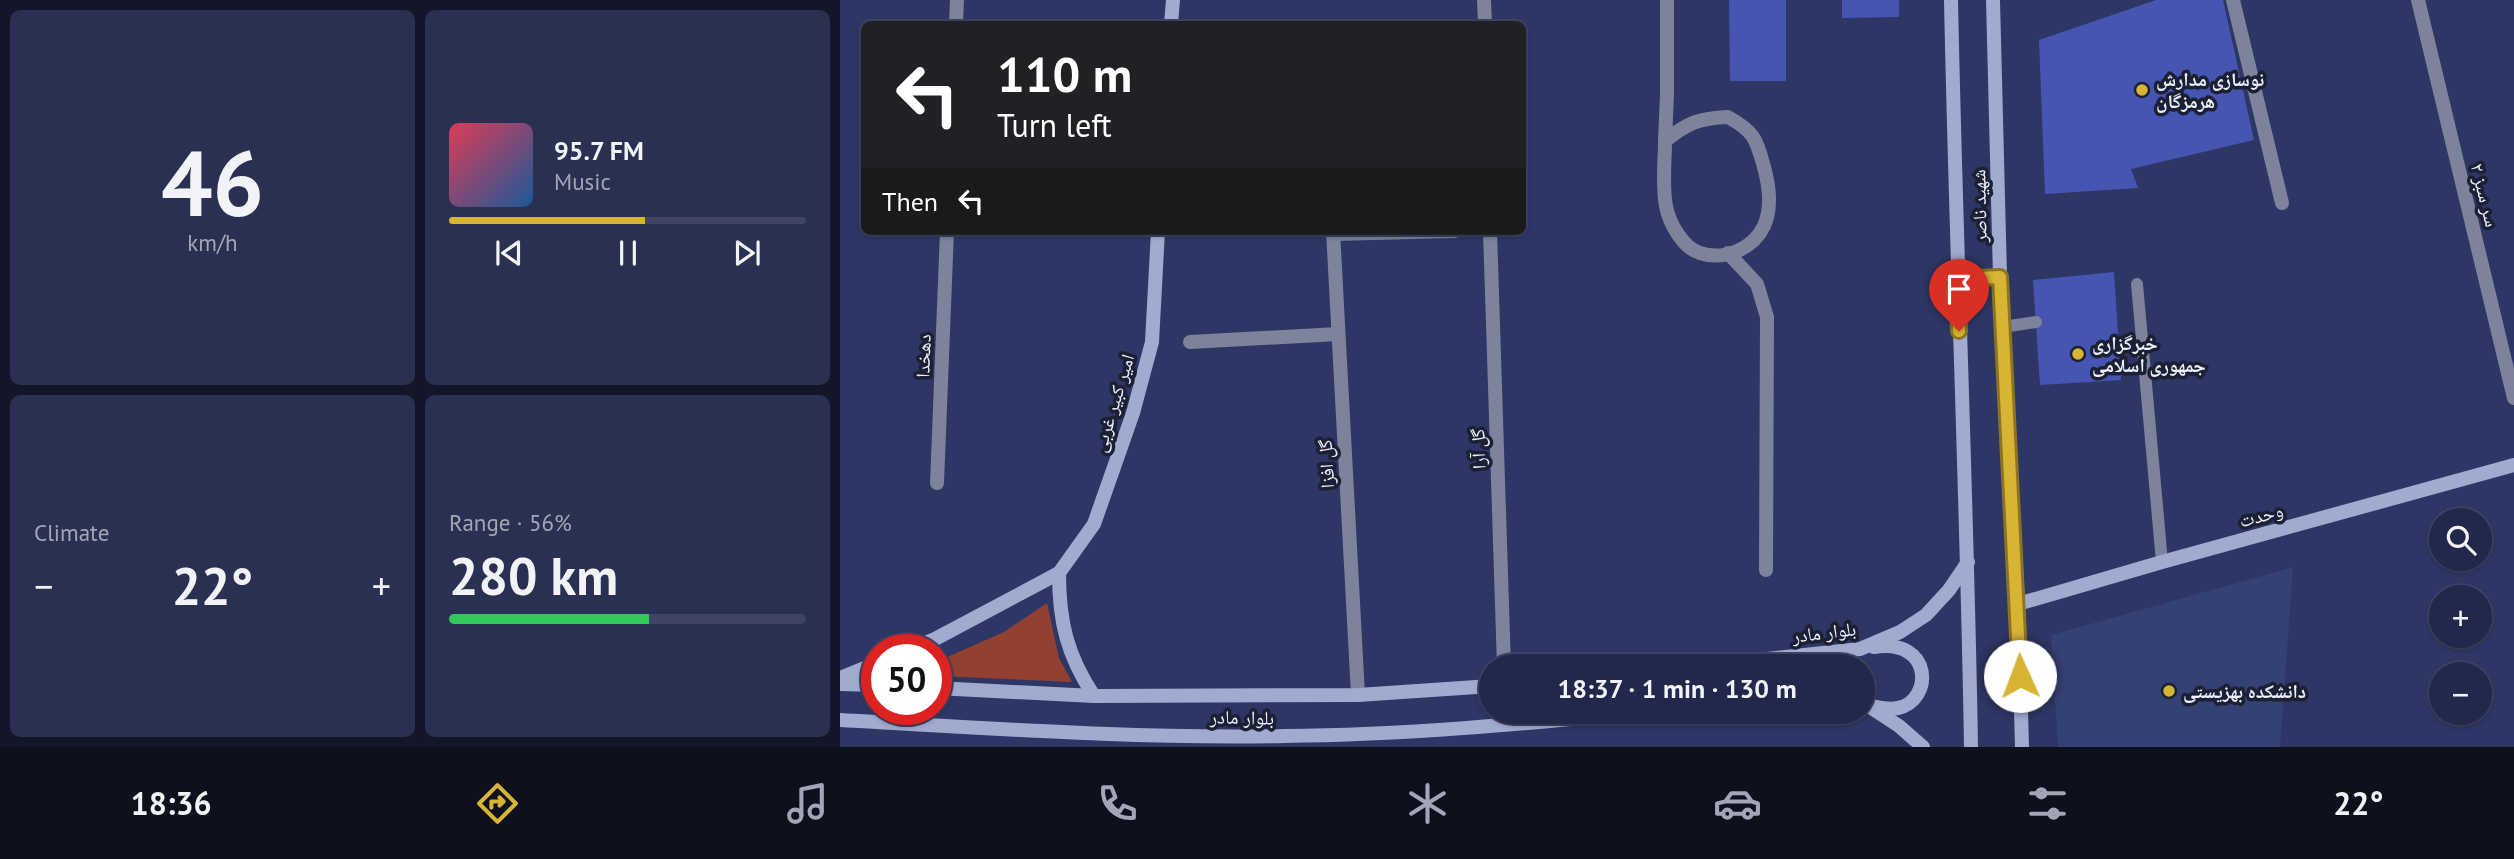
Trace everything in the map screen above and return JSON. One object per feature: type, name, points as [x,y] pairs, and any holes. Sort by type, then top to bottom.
[{"type":"main road","points":[[1171,21],[1173,0]]},
{"type":"main road","name":"شهید ناصر","points":[[1951,0],[1971,747]]},
{"type":"main road","name":"شهید ناصر","points":[[1993,0],[2000,277],[2018,604],[2022,747]]},
{"type":"main road","name":"امیر کبیر غربی","points":[[944,634],[1059,573],[1094,524],[1133,413],[1152,342],[1158,235]]},
{"type":"main road","points":[[1957,279],[2000,277]]},
{"type":"main road","name":"وحدت","points":[[2018,604],[2514,465]]},
{"type":"main road","name":"بلوار مادر","points":[[1814,654],[1860,649],[1900,632],[1926,615],[1949,590],[1968,562]]},
{"type":"main road","points":[[1059,573],[1059,603],[1066,641],[1077,671],[1094,696]]},
{"type":"main road","points":[[1860,649],[1895,646],[1909,650],[1919,661],[1923,677],[1919,691],[1911,702],[1898,708],[1875,705]]},
{"type":"main road","points":[[840,678],[861,669]]},
{"type":"main road","points":[[840,684],[861,685]]},
{"type":"main road","name":"بلوار مادر","points":[[952,689],[1094,696],[1358,695],[1479,687]]},
{"type":"main road","points":[[1875,711],[1899,726],[1923,747]]},
{"type":"main road","name":"بلوار مادر","points":[[840,720],[1110,735],[1284,736],[1524,724]]},
{"type":"street","points":[[956,21],[957,0]]},
{"type":"street","points":[[1484,0],[1485,21]]},
{"type":"street","points":[[1665,141],[1683,127],[1705,118],[1728,117],[1745,127],[1756,139],[1768,182],[1768,204],[1764,225],[1752,242],[1737,252],[1718,255],[1699,253],[1685,244],[1666,207],[1665,141],[1667,0]]},
{"type":"street","points":[[2234,0],[2282,203]]},
{"type":"street","name":"سر سبز ۲","points":[[2418,0],[2514,398]]},
{"type":"street","name":"دهخدا","points":[[937,483],[947,235]]},
{"type":"street","name":"گل افزا","points":[[1333,235],[1358,695]]},
{"type":"street","name":"گل آرا","points":[[1490,235],[1504,654]]},
{"type":"street","points":[[1728,253],[1757,284],[1767,317],[1766,570]]},
{"type":"street","points":[[1190,342],[1338,334]]},
{"type":"lane","points":[[2137,284],[2162,562]]},
{"type":"lane","points":[[2003,327],[2036,322]]},
{"type":"shaded area","name":"دانشکده بهزیستی","points":[[2293,567],[2280,747],[2058,747],[2051,635]]},
{"type":"shaded area","points":[[1047,603],[1059,658],[1072,682],[952,677],[952,655],[1004,632]]},
{"type":"building","points":[[1729,0],[1786,0],[1786,81],[1730,81]]},
{"type":"building","points":[[1842,0],[1899,0],[1899,17],[1842,18]]},
{"type":"building","name":"نوسازی مدارش هرمزگان","points":[[2156,0],[2223,0],[2254,140],[2131,169],[2138,188],[2045,194],[2039,40]]},
{"type":"building","name":"خبرگزاری جمهوری اسلامی","points":[[2114,272],[2121,380],[2040,385],[2033,280]]},
{"type":"place","name":"نوسازی مدارش هرمزگان","points":[[2142,90]]},
{"type":"place","name":"خبرگزاری جمهوری اسلامی","points":[[2078,354]]},
{"type":"place","name":"دانشکده بهزیستی","points":[[2169,691]]},
{"type":"route","points":[[1959,331],[1957,279],[2000,277],[2020,676]]}]
